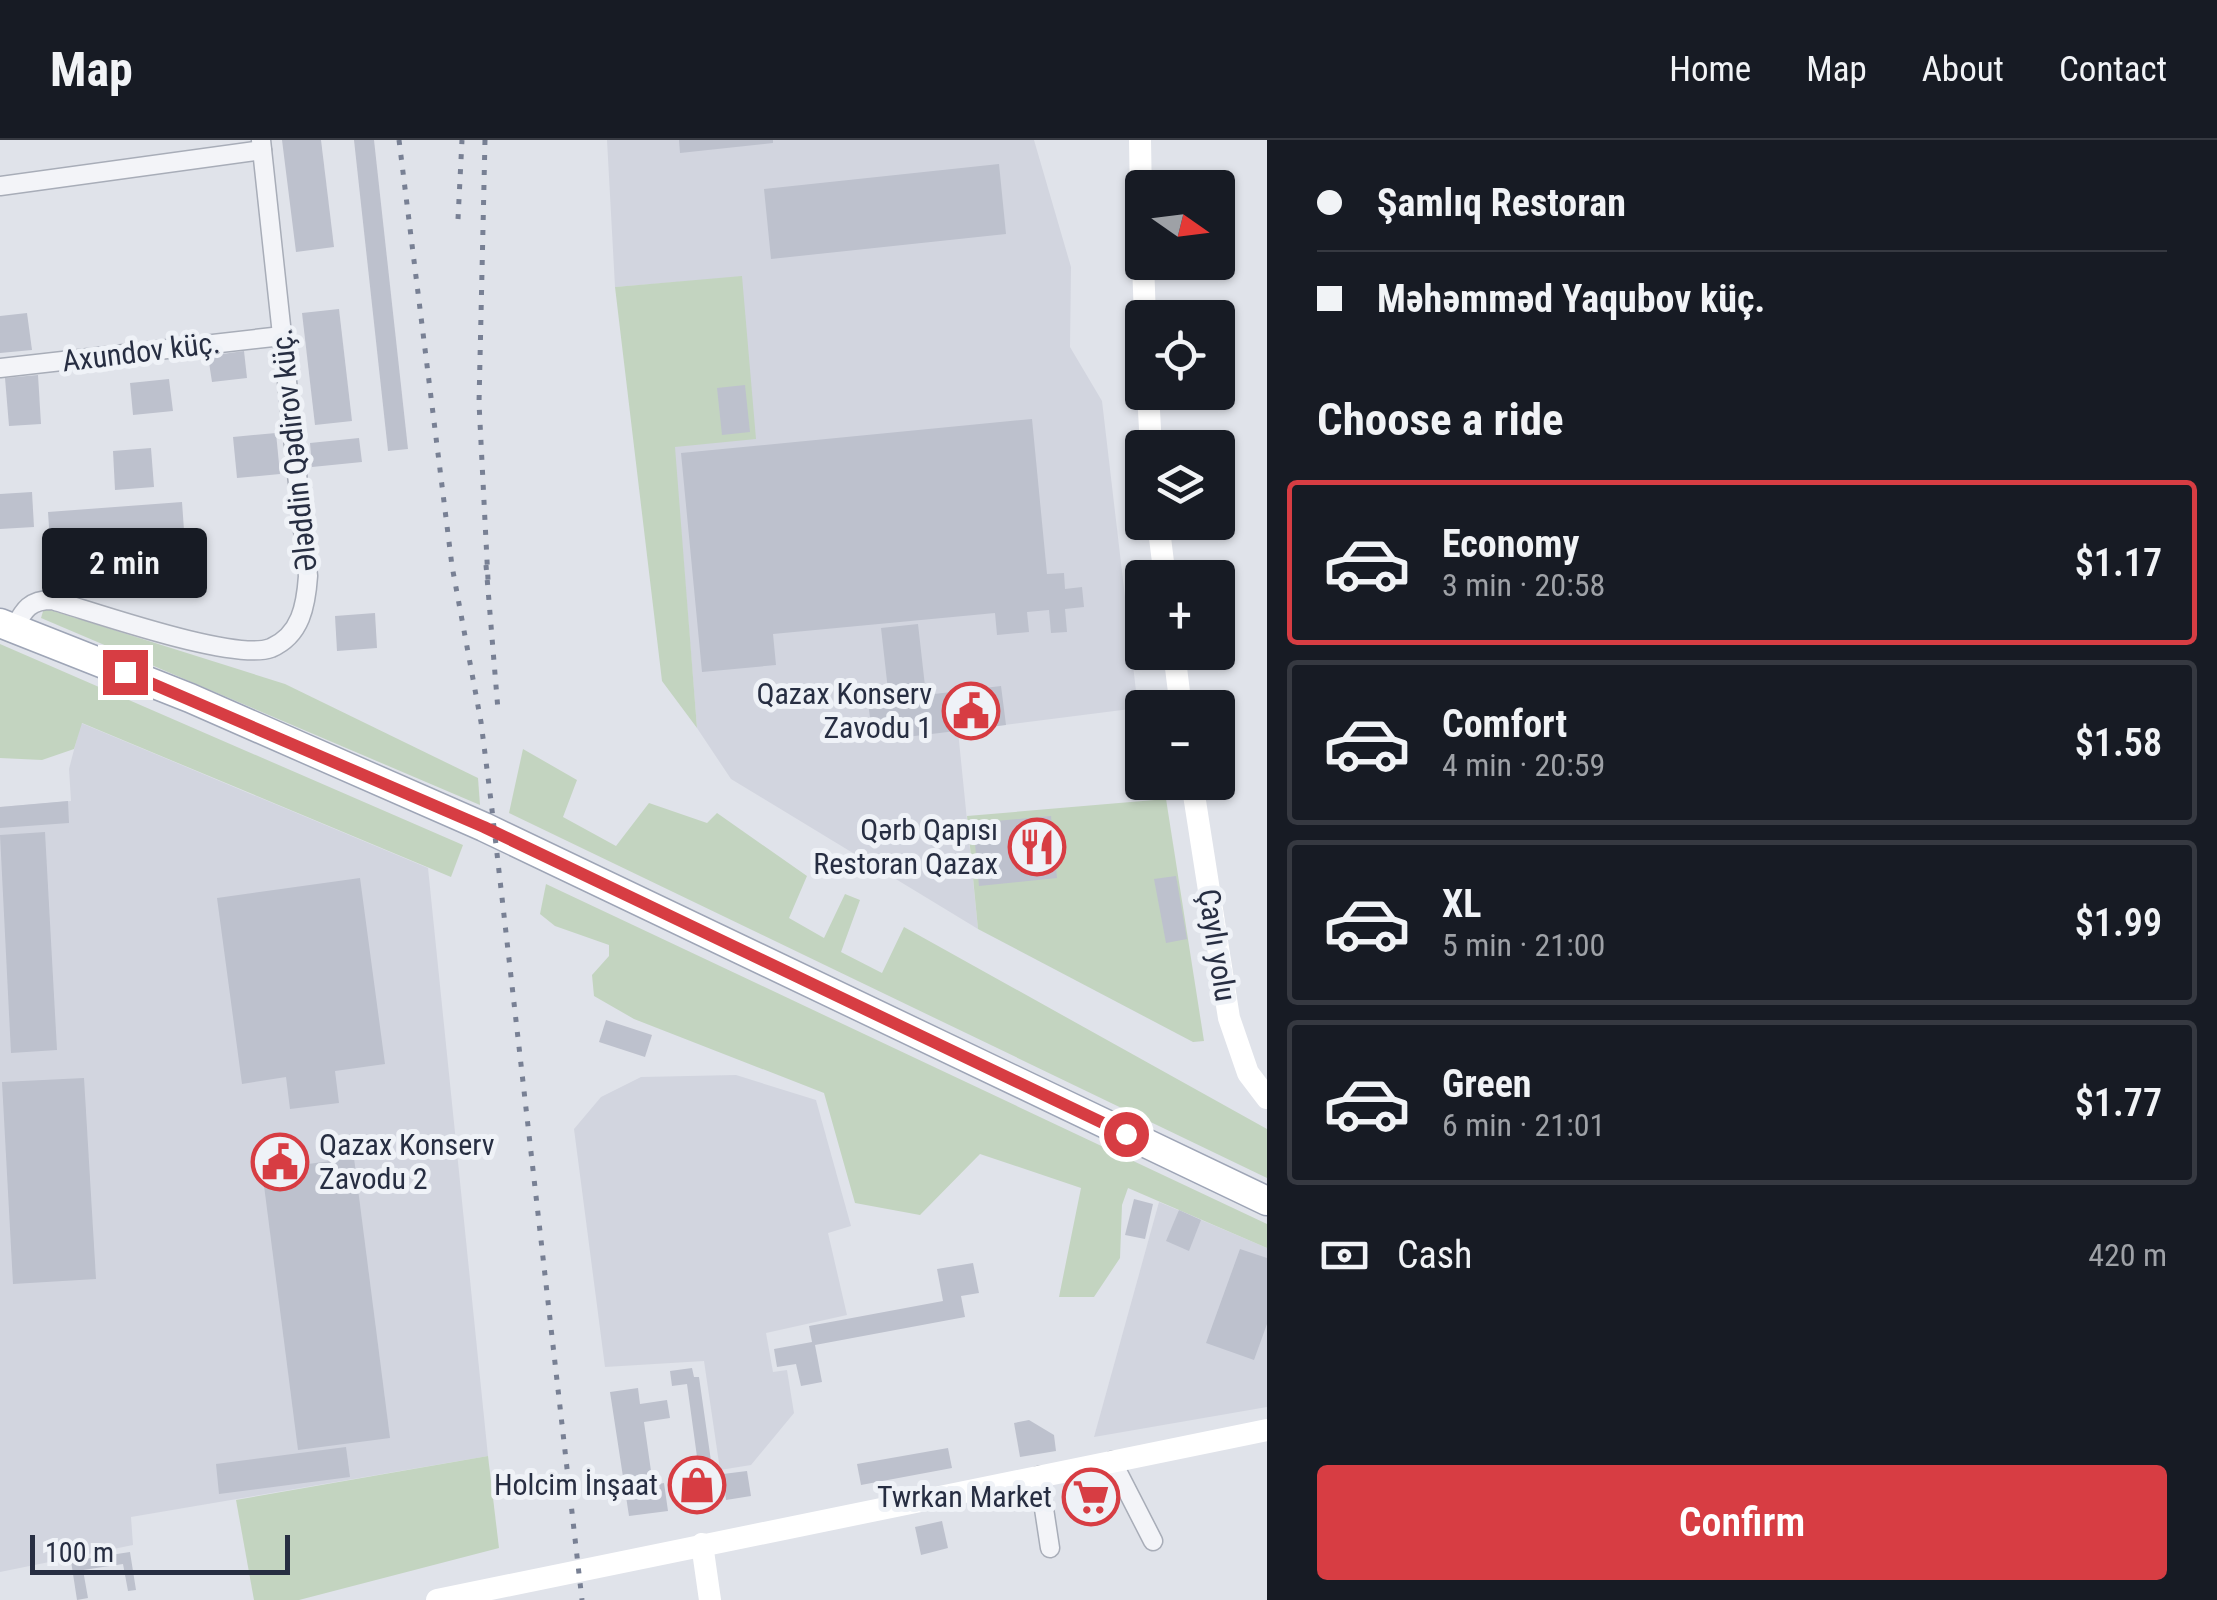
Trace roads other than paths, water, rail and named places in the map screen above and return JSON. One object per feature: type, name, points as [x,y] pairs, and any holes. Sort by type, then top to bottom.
[{"type":"main road","points":[[1140,140],[1141,170]]},
{"type":"main road","points":[[7,625],[190,698],[469,820],[1267,1201]]},
{"type":"main road","name":"Çaylı yolu","points":[[1195,800],[1229,1018],[1248,1073],[1267,1098]]},
{"type":"main road","points":[[438,1600],[1267,1430]]},
{"type":"main road","points":[[702,1544],[710,1600]]},
{"type":"street","points":[[0,186],[261,145]]},
{"type":"street","name":"Ələddin Qədirov küç.","points":[[7,625],[32,602],[52,600],[251,652],[270,648],[299,623],[308,576],[261,145]]},
{"type":"street","name":"Axundov küç.","points":[[0,368],[282,336]]},
{"type":"street","points":[[1112,1461],[1153,1541]]},
{"type":"street","points":[[1039,1476],[1050,1548]]},
{"type":"railway","points":[[399,140],[452,566],[481,722],[491,801],[582,1600]]},
{"type":"railway","points":[[458,219],[462,140]]},
{"type":"railway","points":[[485,140],[479,403],[488,580]]},
{"type":"railway","points":[[486,565],[498,710]]},
{"type":"place","name":"Qazax Konserv Zavodu 1","points":[[971,711]]},
{"type":"place","name":"Qərb Qapısı Restoran Qazax","points":[[1037,847]]},
{"type":"place","name":"Qazax Konserv Zavodu 2","points":[[280,1162]]},
{"type":"place","name":"Holcim İnşaat","points":[[697,1485]]},
{"type":"place","name":"Twrkan Market","points":[[1091,1497]]}]
